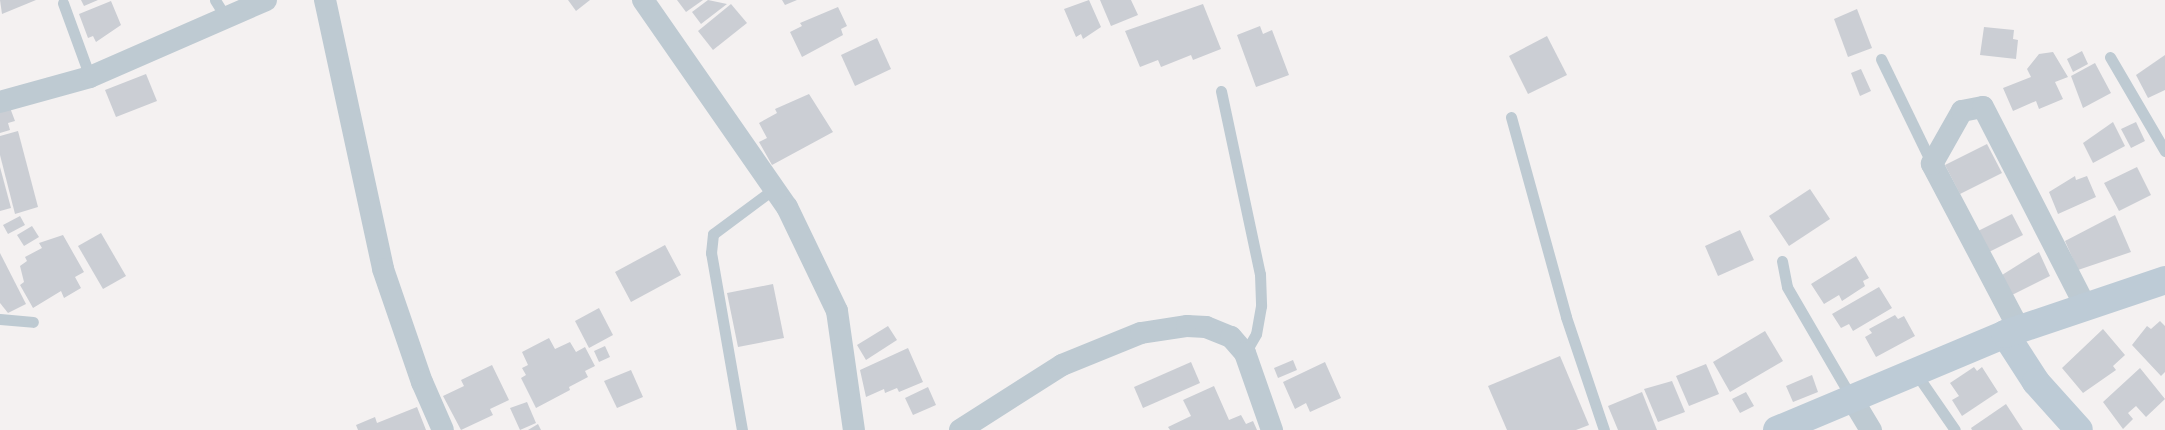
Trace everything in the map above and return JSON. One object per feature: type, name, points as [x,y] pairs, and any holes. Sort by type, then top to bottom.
[{"type":"street","points":[[0,102],[90,77],[227,19],[266,0]]},
{"type":"street","points":[[325,0],[383,269],[422,382],[443,430]]},
{"type":"street","points":[[643,0],[775,188],[837,311],[854,430]]},
{"type":"street","points":[[2079,430],[2036,382],[1932,164],[1962,111],[1983,107],[2086,307]]},
{"type":"street","points":[[1777,430],[1851,397],[2012,331],[2165,280]]},
{"type":"street","points":[[960,430],[1062,365],[1141,333],[1206,327],[1231,337],[1245,353],[1272,430]]},
{"type":"street","points":[[1851,397],[1870,430]]},
{"type":"lane","points":[[215,0],[227,19]]},
{"type":"lane","points":[[63,3],[90,77]]},
{"type":"lane","points":[[2110,57],[2165,151]]},
{"type":"lane","points":[[1881,59],[1932,164]]},
{"type":"lane","points":[[1221,91],[1260,274],[1261,306],[1256,334],[1245,353]]},
{"type":"lane","points":[[1511,117],[1566,317],[1604,430]]},
{"type":"lane","points":[[742,430],[711,253],[712,234],[775,188]]},
{"type":"lane","points":[[1782,260],[1788,287],[1851,397]]},
{"type":"lane","points":[[0,319],[33,322]]},
{"type":"lane","points":[[1914,371],[1955,430]]},
{"type":"building","points":[[0,0],[36,0],[2,14]]},
{"type":"building","points":[[81,0],[98,0],[84,6]]},
{"type":"building","points":[[568,0],[590,0],[576,11]]},
{"type":"building","points":[[677,0],[703,0],[686,12]]},
{"type":"building","points":[[708,0],[727,4],[701,24],[692,12]]},
{"type":"building","points":[[782,0],[797,0],[785,5]]},
{"type":"building","points":[[1089,0],[1101,27],[1083,39],[1081,34],[1076,37],[1064,9]]},
{"type":"building","points":[[1100,0],[1131,0],[1138,15],[1111,26]]},
{"type":"building","points":[[111,1],[121,25],[96,42],[93,36],[88,38],[79,14]]},
{"type":"building","points":[[731,4],[747,23],[713,50],[698,31]]},
{"type":"building","points":[[1203,4],[1221,49],[1193,60],[1191,55],[1161,67],[1158,60],[1140,67],[1125,31]]},
{"type":"building","points":[[838,7],[847,26],[841,29],[843,35],[802,57],[790,32],[802,26],[800,23]]},
{"type":"building","points":[[1857,9],[1872,48],[1848,57],[1834,19]]},
{"type":"building","points":[[1260,26],[1263,34],[1272,30],[1289,75],[1256,87],[1237,35]]},
{"type":"building","points":[[1984,27],[2014,30],[2013,39],[2018,40],[2016,59],[1980,55]]},
{"type":"building","points":[[1547,36],[1567,75],[1528,94],[1509,56]]},
{"type":"building","points":[[877,38],[891,69],[855,86],[841,55]]},
{"type":"building","points":[[2082,51],[2088,64],[2073,72],[2067,59]]},
{"type":"building","points":[[2053,52],[2068,77],[2055,82],[2063,99],[2039,109],[2036,101],[2013,111],[2003,88],[2031,77],[2027,69],[2039,54]]},
{"type":"building","points":[[2165,55],[2165,90],[2148,98],[2136,75]]},
{"type":"building","points":[[2095,63],[2111,93],[2083,108],[2071,76]]},
{"type":"building","points":[[1861,69],[1871,91],[1860,96],[1851,73]]},
{"type":"building","points":[[146,74],[157,101],[116,117],[105,90]]},
{"type":"building","points":[[809,94],[833,132],[772,165],[759,142],[767,138],[759,123],[777,113],[775,109]]},
{"type":"building","points":[[9,105],[15,121],[8,123],[10,130],[0,133],[0,107]]},
{"type":"building","points":[[2113,122],[2125,146],[2093,163],[2083,143]]},
{"type":"building","points":[[2136,122],[2145,141],[2131,148],[2121,129]]},
{"type":"building","points":[[18,131],[38,207],[15,214],[0,155],[0,136]]},
{"type":"building","points":[[1987,144],[2002,173],[1960,194],[1945,165]]},
{"type":"building","points":[[0,167],[11,208],[0,211]]},
{"type":"building","points":[[2137,167],[2151,195],[2119,211],[2104,183]]},
{"type":"building","points":[[2075,176],[2076,180],[2087,176],[2096,197],[2058,214],[2049,192]]},
{"type":"building","points":[[1810,189],[1830,219],[1789,246],[1769,216]]},
{"type":"building","points":[[2012,214],[2023,235],[1989,252],[1978,231]]},
{"type":"building","points":[[2115,215],[2131,252],[2078,270],[2065,241]]},
{"type":"building","points":[[20,216],[25,225],[8,234],[3,225]]},
{"type":"building","points":[[32,226],[39,237],[24,246],[17,235]]},
{"type":"building","points":[[1740,230],[1754,260],[1718,276],[1705,246]]},
{"type":"building","points":[[101,233],[126,276],[103,289],[78,246]]},
{"type":"building","points":[[63,235],[84,272],[75,277],[81,288],[64,298],[61,291],[33,308],[20,285],[24,282],[20,266],[27,261],[25,257],[42,248],[39,243]]},
{"type":"building","points":[[665,245],[681,275],[631,302],[615,272]]},
{"type":"building","points":[[2039,252],[2050,276],[2012,295],[2002,275]]},
{"type":"building","points":[[0,253],[26,304],[8,313],[0,303]]},
{"type":"building","points":[[1856,256],[1869,278],[1863,281],[1865,286],[1842,301],[1839,295],[1824,304],[1811,284]]},
{"type":"building","points":[[773,284],[784,338],[738,347],[727,293]]},
{"type":"building","points":[[1879,287],[1892,308],[1853,331],[1849,324],[1841,328],[1832,314]]},
{"type":"building","points":[[599,308],[613,335],[589,348],[575,321]]},
{"type":"building","points":[[1895,315],[1898,319],[1904,316],[1915,336],[1876,357],[1865,337],[1872,333],[1869,329]]},
{"type":"building","points":[[2160,321],[2165,326],[2165,372],[2161,376],[2132,345],[2147,326],[2151,329]]},
{"type":"building","points":[[888,326],[897,340],[866,360],[857,345]]},
{"type":"building","points":[[2103,329],[2125,355],[2113,366],[2116,370],[2083,393],[2062,368]]},
{"type":"building","points":[[1765,331],[1783,361],[1730,392],[1713,362]]},
{"type":"building","points":[[549,338],[555,349],[570,342],[576,352],[585,347],[595,366],[585,371],[588,377],[569,387],[570,390],[536,408],[521,378],[526,375],[522,368],[528,365],[522,352]]},
{"type":"building","points":[[605,346],[610,357],[599,362],[594,351]]},
{"type":"building","points":[[908,348],[923,382],[899,392],[897,388],[885,393],[884,389],[866,397],[860,370]]},
{"type":"building","points":[[1560,356],[1589,425],[1576,430],[1507,430],[1488,386]]},
{"type":"building","points":[[1293,360],[1297,370],[1278,378],[1274,368]]},
{"type":"building","points":[[1191,362],[1200,383],[1143,408],[1134,387]]},
{"type":"building","points":[[1325,362],[1341,398],[1310,412],[1306,403],[1295,409],[1283,382]]},
{"type":"building","points":[[1706,364],[1719,394],[1689,406],[1676,376]]},
{"type":"building","points":[[492,365],[509,400],[490,409],[493,415],[461,430],[443,396],[464,386],[461,380]]},
{"type":"building","points":[[1974,367],[1977,371],[1982,367],[1998,392],[1962,416],[1952,400],[1959,396],[1950,383]]},
{"type":"building","points":[[2140,368],[2165,399],[2146,417],[2136,406],[2128,413],[2133,419],[2123,429],[2103,402]]},
{"type":"building","points":[[631,370],[643,397],[617,408],[604,381]]},
{"type":"building","points":[[1812,375],[1818,392],[1793,402],[1786,386]]},
{"type":"building","points":[[1672,381],[1685,412],[1658,422],[1644,389]]},
{"type":"building","points":[[1214,386],[1229,420],[1241,415],[1246,424],[1253,421],[1257,430],[1170,430],[1168,427],[1191,416],[1183,400]]},
{"type":"building","points":[[928,387],[936,405],[913,415],[905,398]]},
{"type":"building","points":[[1642,392],[1657,430],[1618,430],[1608,406]]},
{"type":"building","points":[[1746,392],[1754,406],[1740,413],[1732,399]]},
{"type":"building","points":[[527,402],[536,423],[520,430],[510,408]]},
{"type":"building","points":[[2006,404],[2023,430],[1972,430],[1971,428]]},
{"type":"building","points":[[417,407],[426,430],[358,430],[356,425],[375,417],[377,423]]},
{"type":"building","points":[[538,424],[541,430],[528,430]]}]
